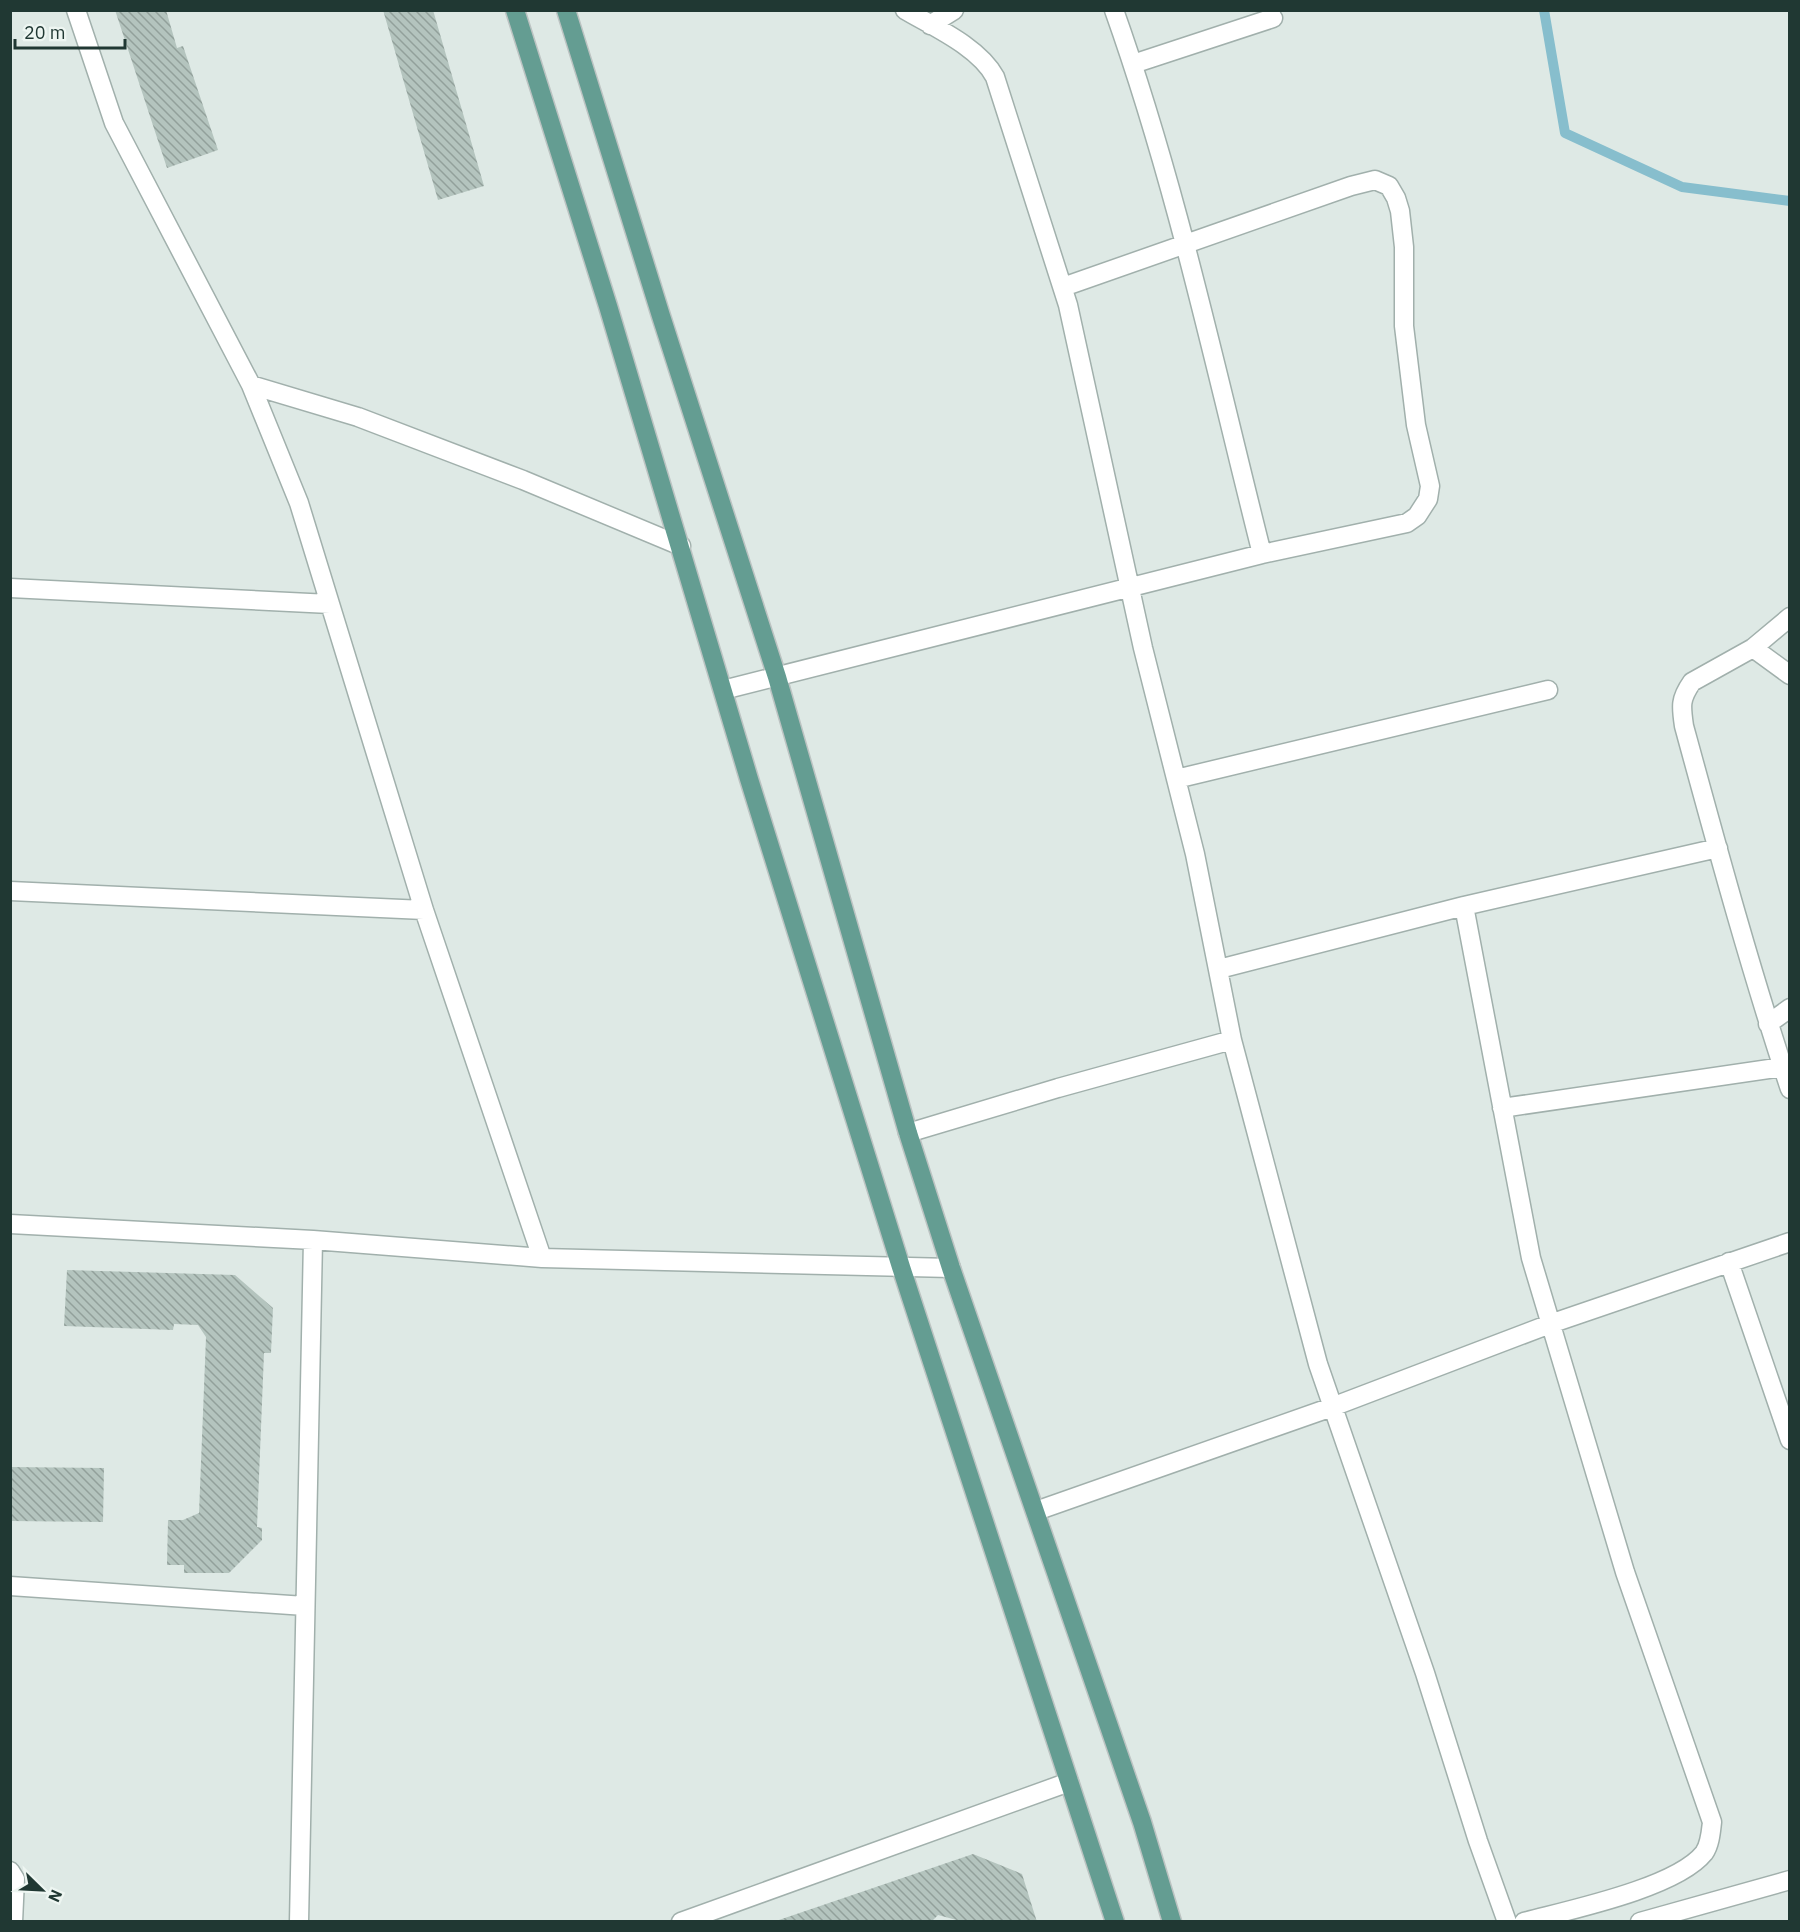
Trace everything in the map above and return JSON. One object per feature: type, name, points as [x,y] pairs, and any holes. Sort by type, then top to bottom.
[{"type":"main road","points":[[515,10],[612,318],[723,690],[901,1266],[1115,1922]]},
{"type":"main road","points":[[566,10],[777,677],[908,1133],[951,1268],[1142,1822],[1172,1922]]},
{"type":"street","points":[[76,10],[114,123],[251,385],[299,503],[424,910],[542,1258]]},
{"type":"street","points":[[905,10],[979,56],[995,77],[1063,288],[1130,589],[1195,854],[1232,1040],[1318,1364],[1425,1673],[1478,1841],[1507,1922]]},
{"type":"street","points":[[930,25],[954,10]]},
{"type":"street","points":[[1114,10],[1133,64],[1185,246],[1262,554]]},
{"type":"street","points":[[1133,64],[1273,18]]},
{"type":"street","points":[[723,690],[1262,554],[1407,523],[1417,516],[1428,499],[1430,486],[1416,425],[1404,326],[1404,247],[1400,211],[1389,186],[1375,180],[1351,186],[1063,288]]},
{"type":"street","points":[[251,385],[358,417],[523,480],[681,546]]},
{"type":"street","points":[[10,588],[330,604]]},
{"type":"street","points":[[1790,617],[1753,648],[1692,682],[1681,704],[1684,726],[1718,848],[1768,1024],[1790,1089]]},
{"type":"street","points":[[1753,648],[1790,675]]},
{"type":"street","points":[[1176,779],[1548,690]]},
{"type":"street","points":[[1219,969],[1464,906],[1718,848]]},
{"type":"street","points":[[10,891],[424,910]]},
{"type":"street","points":[[1464,906],[1531,1258],[1625,1572],[1712,1822],[1705,1852],[1678,1874],[1628,1894],[1524,1922]]},
{"type":"street","points":[[1768,1024],[1790,1008]]},
{"type":"street","points":[[908,1133],[1058,1088],[1232,1040]]},
{"type":"street","points":[[1502,1108],[1782,1067]]},
{"type":"street","points":[[10,1224],[313,1240],[542,1258],[951,1268]]},
{"type":"street","points":[[299,1922],[313,1240]]},
{"type":"street","points":[[1036,1511],[1332,1407],[1550,1324],[1790,1242]]},
{"type":"street","points":[[1729,1262],[1790,1440]]},
{"type":"street","points":[[10,1586],[305,1606]]},
{"type":"street","points":[[681,1922],[1069,1782]]},
{"type":"street","points":[[10,1872],[15,1879],[13,1922]]},
{"type":"street","points":[[1640,1922],[1790,1880]]},
{"type":"building","points":[[115,10],[166,10],[177,48],[183,46],[218,150],[167,168]]},
{"type":"building","points":[[383,10],[433,10],[484,186],[438,200]]},
{"type":"building","points":[[67,1270],[235,1275],[273,1308],[271,1353],[264,1353],[257,1527],[262,1528],[262,1540],[229,1573],[184,1573],[184,1565],[167,1565],[168,1520],[183,1520],[199,1513],[206,1337],[198,1325],[174,1324],[173,1330],[64,1326]]},
{"type":"building","points":[[10,1467],[104,1468],[103,1522],[10,1521]]},
{"type":"building","points":[[973,1854],[1022,1874],[1037,1922],[964,1922],[938,1915],[931,1922],[773,1922]]},
{"type":"waterway","points":[[1544,10],[1565,133],[1682,187],[1790,201]]}]
